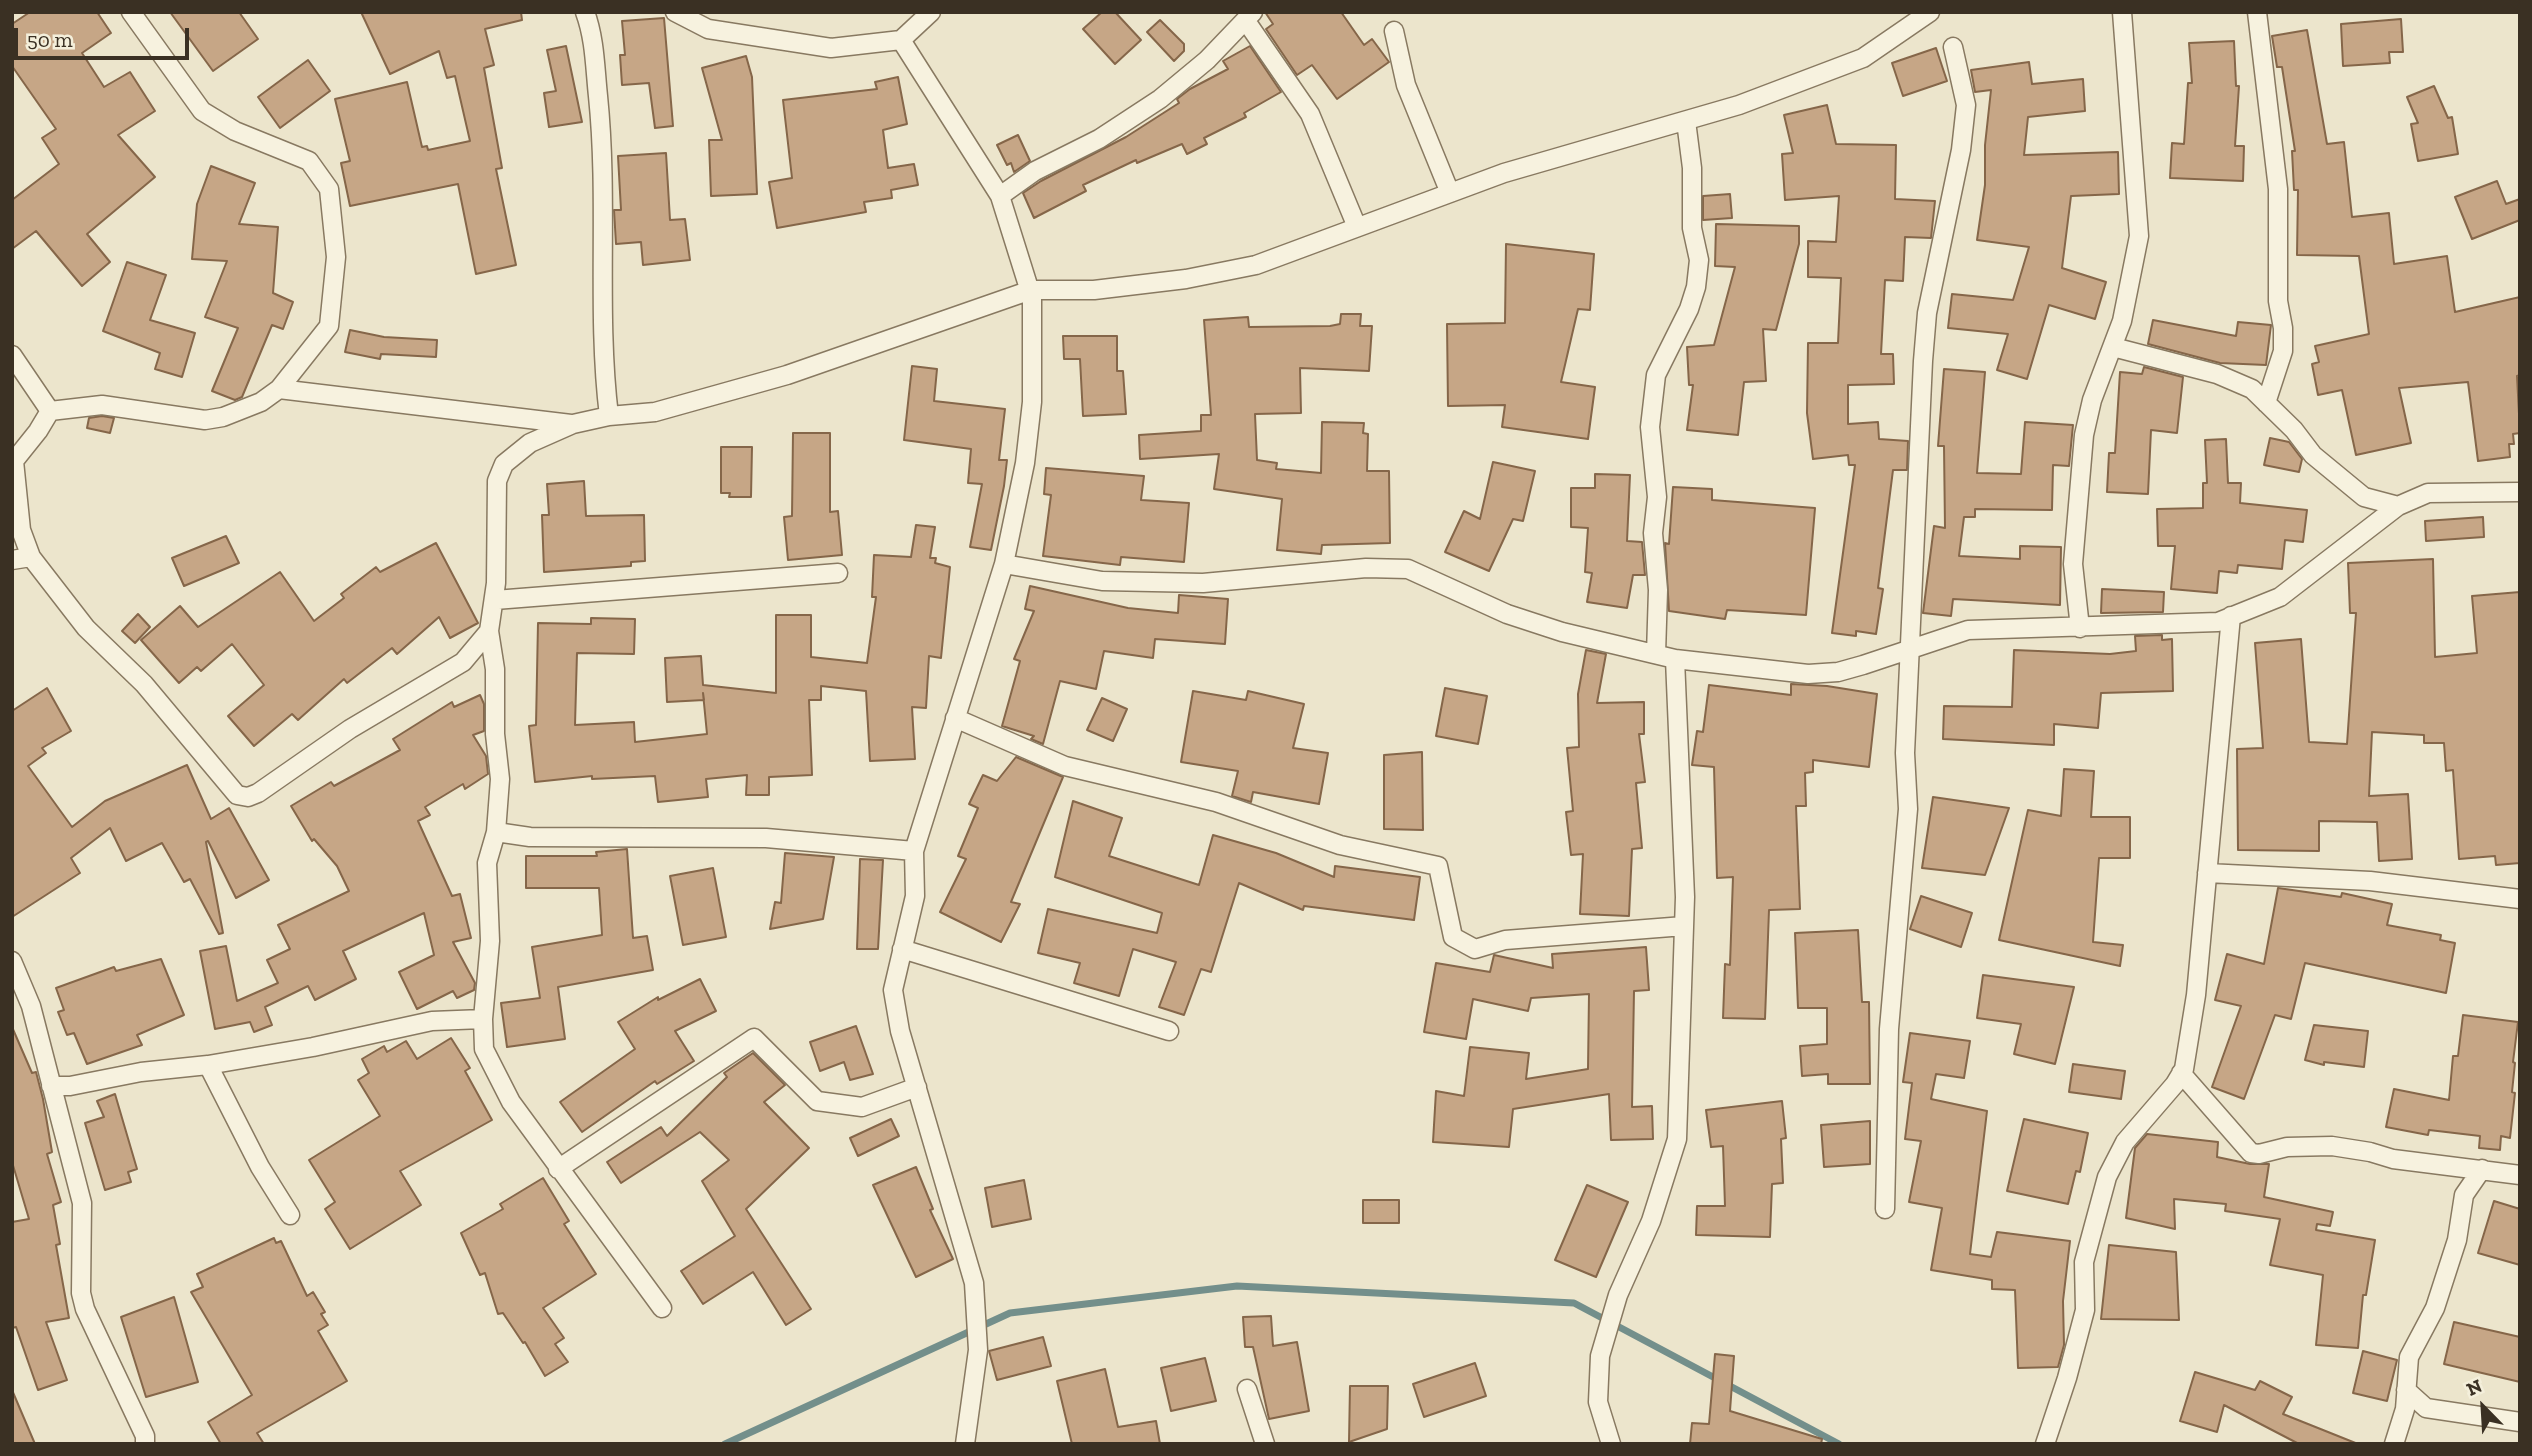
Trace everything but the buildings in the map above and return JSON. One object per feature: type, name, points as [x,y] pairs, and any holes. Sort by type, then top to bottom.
[{"type":"street","points":[[50,411],[102,405],[205,420],[243,410],[279,389],[329,326],[336,257],[330,189],[309,161],[234,131],[202,111],[131,12]]},
{"type":"street","points":[[585,12],[593,44],[602,138],[601,355],[609,416]]},
{"type":"street","points":[[675,12],[708,29],[831,48],[901,40],[931,12]]},
{"type":"street","points":[[662,1308],[511,1102],[484,1049],[483,1019],[490,941],[487,863],[496,832],[500,779],[495,734],[495,669],[489,631],[495,600],[497,481],[504,464],[530,443],[573,424],[609,416],[655,412],[787,375],[1031,290],[1094,290],[1186,279],[1255,265],[1450,193],[1602,143],[1739,105],[1863,58],[1930,12]]},
{"type":"street","points":[[2080,628],[2073,564],[2084,435],[2092,400],[2122,321],[2138,236],[2122,12]]},
{"type":"street","points":[[2257,12],[2278,189],[2278,301],[2283,328],[2283,351],[2266,402]]},
{"type":"street","points":[[1000,196],[1035,171],[1099,139],[1160,99],[1207,60],[1250,16],[1310,114],[1357,227]]},
{"type":"street","points":[[1394,30],[1406,85],[1450,193]]},
{"type":"street","points":[[901,40],[1000,196],[1031,290],[1032,402],[1025,463],[1004,564],[914,851],[915,896],[893,990],[897,1017],[974,1283],[978,1350],[965,1444]]},
{"type":"street","points":[[1885,1209],[1889,1029],[1908,809],[1905,753],[1909,648],[1927,313],[1961,150],[1966,105],[1952,47]]},
{"type":"street","points":[[1656,654],[1658,590],[1653,533],[1657,497],[1650,427],[1656,376],[1689,309],[1696,287],[1699,260],[1692,228],[1692,168],[1686,121]]},
{"type":"street","points":[[2113,348],[2217,374],[2252,390],[2294,430],[2313,454],[2364,496],[2398,506]]},
{"type":"street","points":[[12,355],[50,411]]},
{"type":"street","points":[[279,389],[573,424]]},
{"type":"street","points":[[50,411],[38,432],[13,461],[21,530],[31,556],[86,628],[144,684],[171,720],[242,797],[258,793],[350,729],[463,662],[489,631]]},
{"type":"street","points":[[1004,564],[1102,582],[1203,583],[1366,568],[1408,569],[1530,623],[1675,659],[1808,674],[1838,672],[1968,630],[2218,622],[2280,597],[2398,506],[2428,493],[2520,492]]},
{"type":"street","points":[[12,560],[31,556]]},
{"type":"street","points":[[495,600],[838,573]]},
{"type":"street","points":[[2045,1444],[2085,1310],[2084,1262],[2107,1177],[2125,1142],[2181,1073],[2196,995],[2231,616]]},
{"type":"street","points":[[1611,1444],[1598,1402],[1597,1377],[1618,1295],[1651,1221],[1677,1139],[1684,926],[1675,659]]},
{"type":"street","points":[[463,662],[495,669]]},
{"type":"street","points":[[955,718],[1065,766],[1216,802],[1340,845],[1438,866],[1453,937],[1475,948],[1505,940],[1684,926]]},
{"type":"street","points":[[496,832],[530,837],[765,838],[914,851]]},
{"type":"street","points":[[2207,873],[2370,881],[2520,899]]},
{"type":"street","points":[[902,949],[1169,1031]]},
{"type":"street","points":[[12,961],[31,1006],[82,1203],[81,1293],[85,1309],[145,1436],[145,1444]]},
{"type":"street","points":[[51,1086],[70,1086],[141,1072],[208,1065],[313,1047],[432,1021],[483,1019]]},
{"type":"street","points":[[558,1169],[754,1038],[817,1101],[862,1107],[917,1087]]},
{"type":"street","points":[[208,1065],[254,1156],[290,1215]]},
{"type":"street","points":[[2181,1073],[2251,1153],[2259,1154],[2287,1147],[2332,1146],[2393,1159],[2520,1175]]},
{"type":"street","points":[[2394,1444],[2405,1409],[2409,1357],[2435,1308],[2457,1240],[2464,1195],[2482,1169]]},
{"type":"street","points":[[1247,1389],[1265,1444]]},
{"type":"street","points":[[2406,1390],[2426,1408],[2520,1422]]},
{"type":"waterway","points":[[725,1444],[1010,1313],[1237,1286],[1574,1303],[1839,1444]]}]
